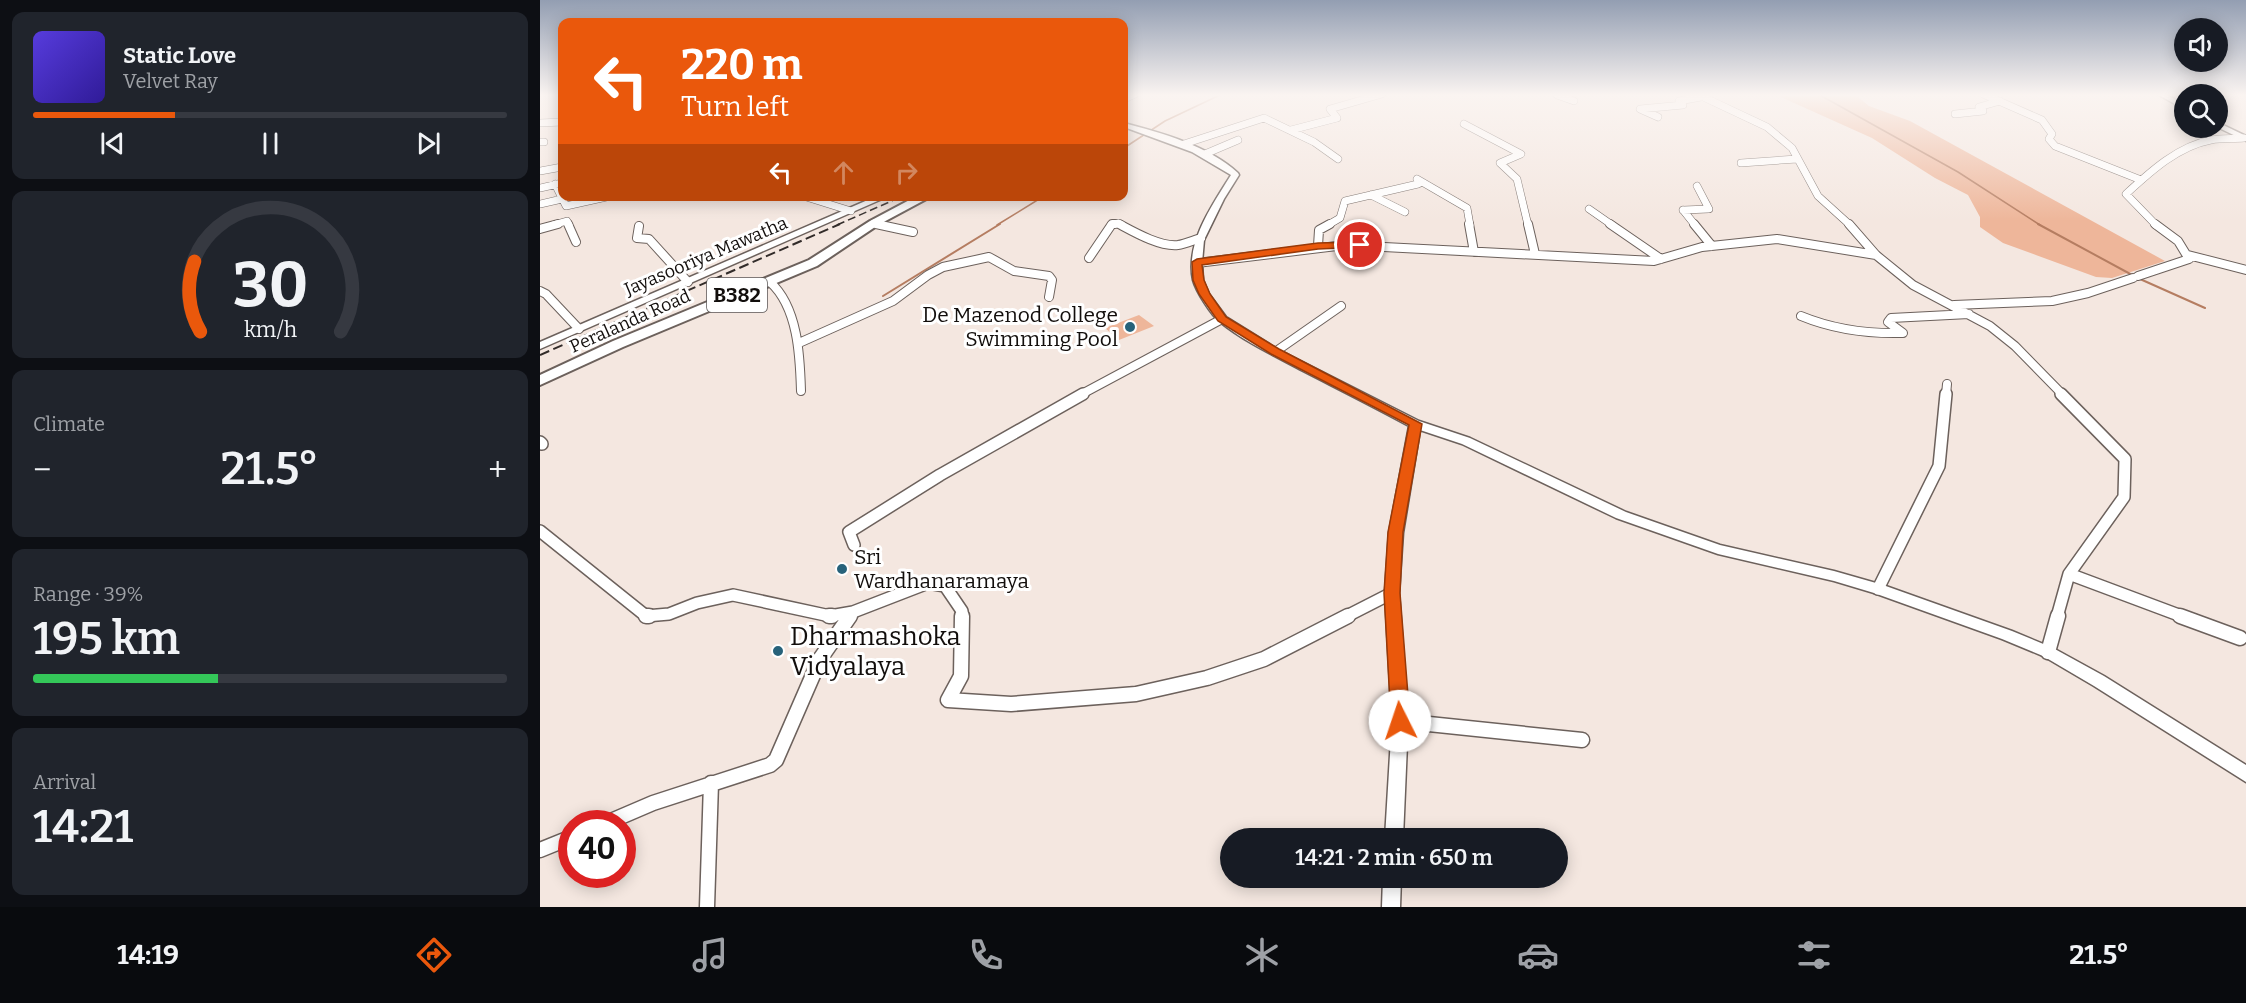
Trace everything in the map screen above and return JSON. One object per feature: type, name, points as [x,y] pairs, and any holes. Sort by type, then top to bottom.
[{"type":"main road","name":"Peralanda Road","points":[[540,381],[618,345],[813,263],[874,224],[918,201]]},
{"type":"street","points":[[1161,136],[1205,154],[1235,175],[1201,238],[1197,262],[1201,287],[1222,319],[1275,352],[1415,424],[1466,441],[1621,515],[1718,549],[1834,576],[1878,589],[2048,652],[2099,681],[2246,774]]},
{"type":"street","points":[[1184,144],[1208,136]]},
{"type":"street","points":[[1303,136],[1338,159]]},
{"type":"street","points":[[1487,136],[1521,154],[1500,163],[1517,179],[1535,254]]},
{"type":"street","points":[[1778,136],[1792,148],[1818,196],[1845,219],[1876,255],[1913,285],[1990,326],[2015,346],[2125,459],[2124,496],[2069,574],[2048,652]]},
{"type":"street","points":[[2051,136],[2049,140],[2055,146],[2141,180]]},
{"type":"street","points":[[2245,139],[2211,140],[2189,146],[2141,180],[2126,194],[2155,224],[2178,241],[2188,255],[2246,270]]},
{"type":"street","points":[[1205,154],[1238,140]]},
{"type":"street","points":[[1741,164],[1797,159]]},
{"type":"street","points":[[540,171],[558,168]]},
{"type":"street","points":[[1318,246],[1319,230],[1340,218],[1345,201],[1417,182],[1467,208],[1474,252]]},
{"type":"street","points":[[540,188],[558,184]]},
{"type":"street","points":[[1697,186],[1709,209],[1683,210],[1712,246]]},
{"type":"street","points":[[1371,195],[1406,212]]},
{"type":"street","points":[[540,204],[558,200]]},
{"type":"street","points":[[563,201],[566,206],[588,201]]},
{"type":"street","points":[[819,201],[851,211]]},
{"type":"street","name":"Jayasooriya Mawatha","points":[[540,346],[874,201]]},
{"type":"street","points":[[1589,208],[1660,260]]},
{"type":"street","points":[[540,229],[567,221],[576,242]]},
{"type":"street","points":[[1089,258],[1112,224],[1118,223],[1139,235],[1169,244],[1178,245],[1201,238]]},
{"type":"street","points":[[874,224],[913,232]]},
{"type":"street","points":[[639,226],[637,237],[649,239],[688,282]]},
{"type":"street","points":[[1197,262],[1318,246],[1376,245],[1654,261],[1712,246],[1778,239],[1876,255]]},
{"type":"street","points":[[1954,305],[2052,301],[2088,293],[2189,259],[2188,255]]},
{"type":"street","points":[[799,343],[892,301],[943,267],[981,258],[995,258],[1014,271],[1049,276],[1052,280],[1048,297]]},
{"type":"street","points":[[770,282],[780,291],[799,343],[801,391]]},
{"type":"street","points":[[540,291],[579,329]]},
{"type":"street","points":[[1275,352],[1341,306]]},
{"type":"street","points":[[1801,316],[1828,328],[1867,334],[1903,333],[1888,322],[1891,318],[1969,314]]},
{"type":"street","points":[[854,545],[849,532],[883,510],[1066,400],[1222,319]]},
{"type":"street","points":[[1878,589],[1939,466],[1947,384]]},
{"type":"street","points":[[1395,828],[1400,721],[1392,593],[1396,532],[1415,424]]},
{"type":"street","points":[[540,531],[646,616],[669,614],[697,603],[733,595],[830,616],[853,612],[928,583],[945,586],[962,611],[961,676],[948,700],[1011,704],[1136,694],[1207,678],[1264,659],[1392,593]]},
{"type":"street","points":[[2069,574],[2240,638]]},
{"type":"street","points":[[636,810],[711,783],[770,765],[776,760],[820,660],[853,612]]},
{"type":"street","points":[[1400,721],[1582,740]]},
{"type":"street","points":[[707,907],[711,783]]},
{"type":"street","points":[[540,850],[558,843]]},
{"type":"street","points":[[1391,907],[1392,888]]},
{"type":"shaded area","points":[[1868,136],[1938,136],[2165,261],[2112,278],[2096,277],[2003,243],[1980,227],[1980,217],[1968,195],[1935,178]]},
{"type":"shaded area","name":"De Mazenod College Swimming Pool","points":[[1139,315],[1154,326],[1119,340],[1105,328]]},
{"type":"waterway","points":[[1128,145],[1142,136]]},
{"type":"waterway","points":[[1894,136],[1958,172],[2040,225]]},
{"type":"waterway","points":[[997,225],[1036,201]]},
{"type":"waterway","points":[[883,296],[1000,224]]},
{"type":"waterway","points":[[2038,224],[2134,276]]},
{"type":"waterway","points":[[2140,279],[2205,308]]},
{"type":"railway","points":[[837,225],[892,201]]},
{"type":"railway","points":[[540,355],[840,224]]},
{"type":"place","name":"De Mazenod College Swimming Pool","points":[[1130,327]]},
{"type":"place","name":"Sri Wardhanaramaya","points":[[842,569]]},
{"type":"place","name":"Dharmashoka Vidyalaya","points":[[778,651]]},
{"type":"route","points":[[1360,245],[1318,246],[1197,262],[1198,280],[1204,294],[1222,319],[1275,352],[1415,424],[1396,532],[1392,593],[1400,721]]}]
